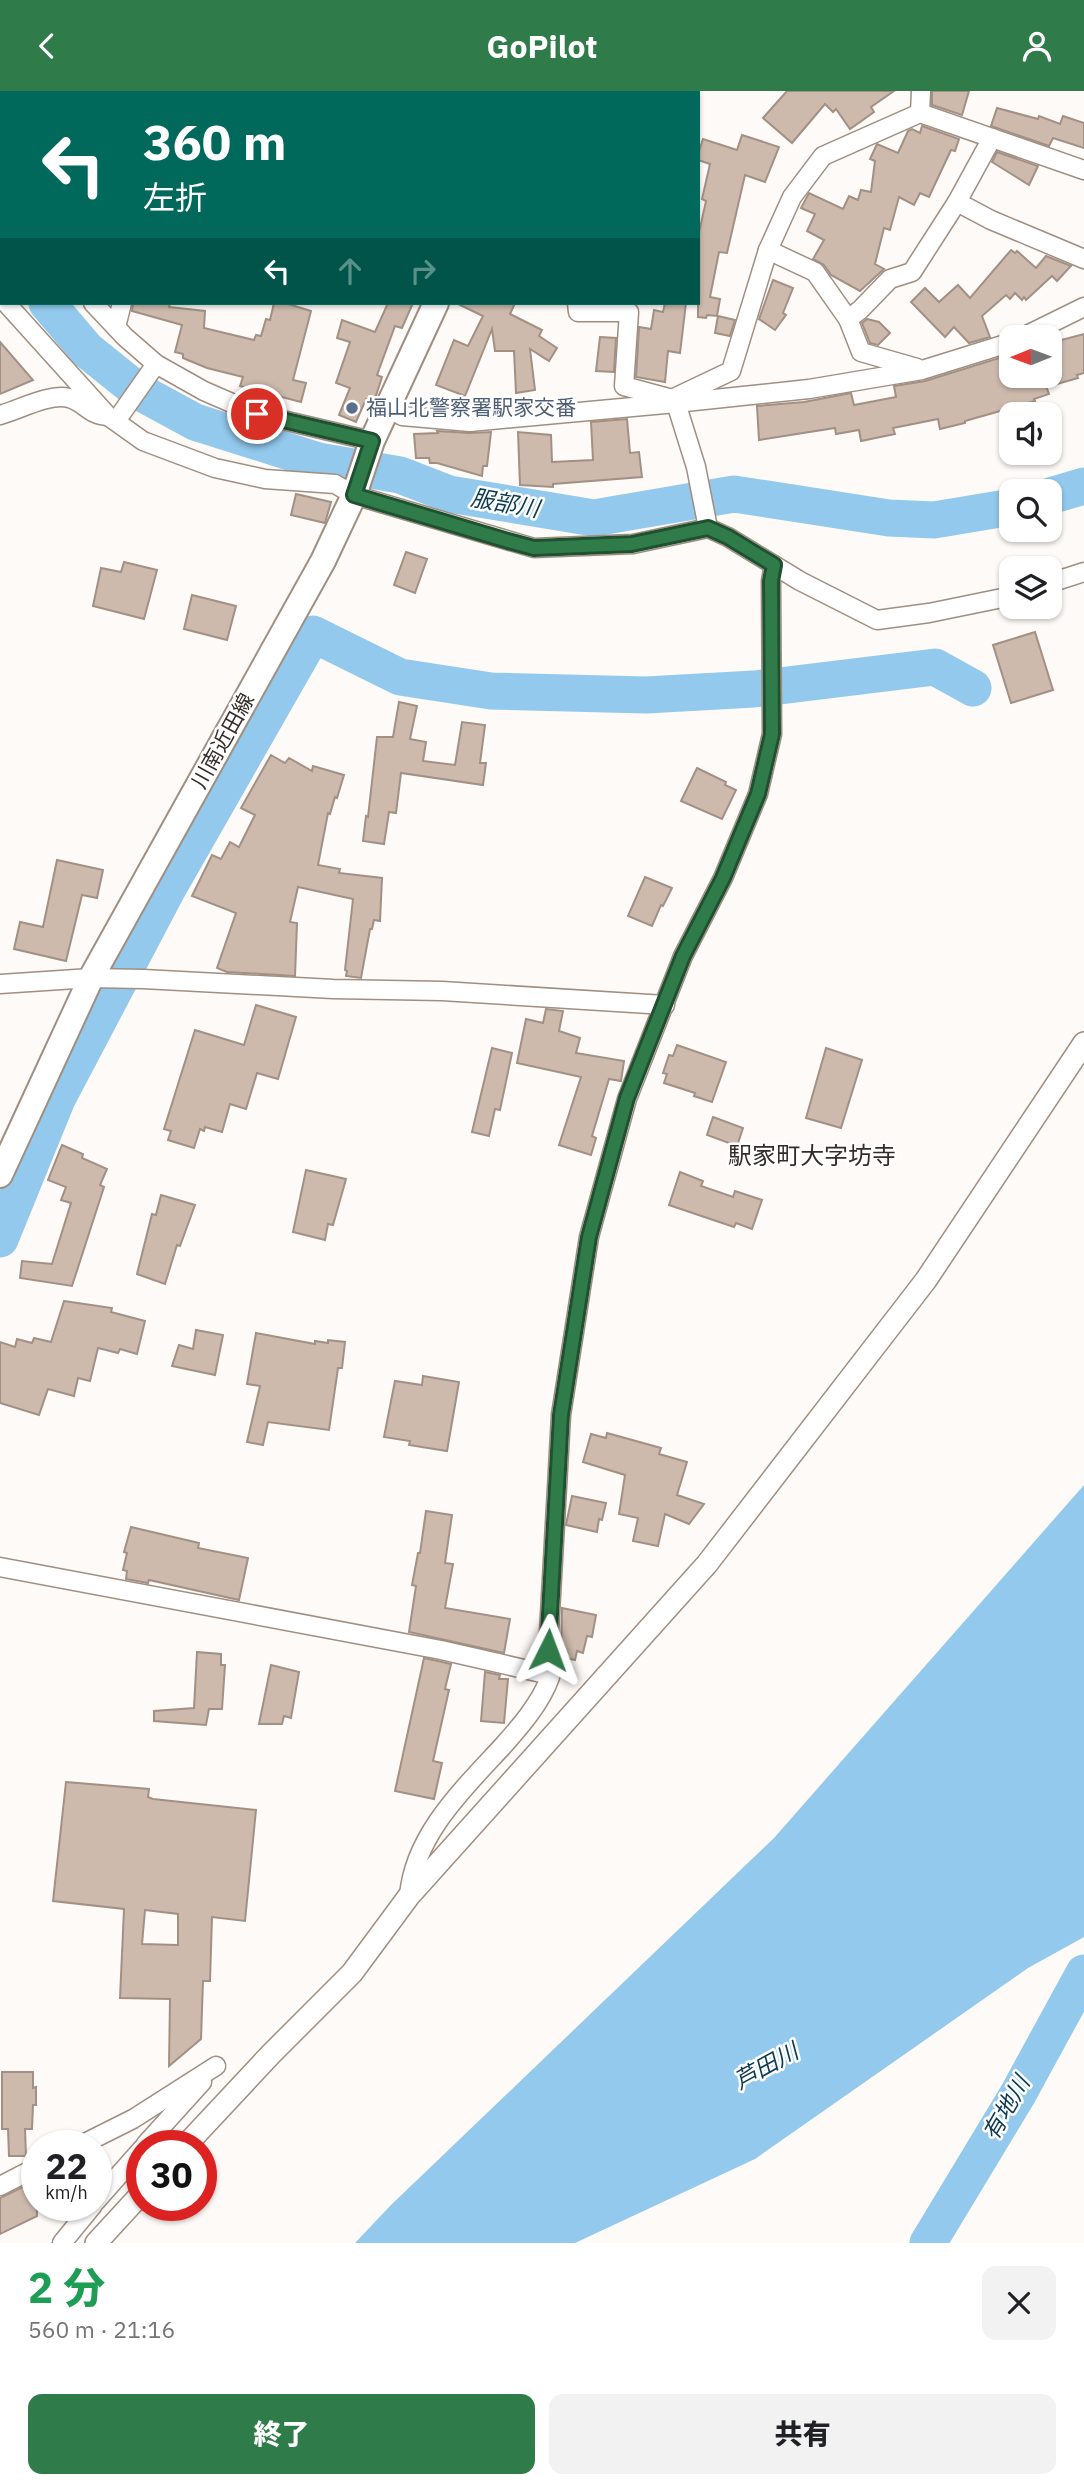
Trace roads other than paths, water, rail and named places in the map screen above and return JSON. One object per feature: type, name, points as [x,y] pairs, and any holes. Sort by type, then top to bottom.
[{"type":"main road","name":"川南近田線","points":[[0,1175],[91,978],[323,561],[356,489],[371,445],[435,305]]},
{"type":"street","points":[[920,113],[921,91]]},
{"type":"street","points":[[578,305],[578,312],[629,312],[624,386],[674,401],[731,371],[768,250],[792,197],[823,156],[920,113],[1084,170]]},
{"type":"street","points":[[848,319],[890,279],[912,272],[957,202],[992,138]]},
{"type":"street","points":[[957,202],[991,220],[1084,258]]},
{"type":"street","points":[[768,250],[815,272],[848,319],[861,352],[922,370]]},
{"type":"street","points":[[8,305],[115,416],[143,441],[215,468],[265,479],[335,484],[356,489],[534,548],[632,544],[707,525],[774,565],[877,620],[999,599]]},
{"type":"street","points":[[95,305],[153,367],[257,414],[371,445]]},
{"type":"street","points":[[116,327],[122,305]]},
{"type":"street","points":[[1047,325],[1084,307]]},
{"type":"street","points":[[388,407],[402,416],[470,422],[809,389],[922,370],[999,346]]},
{"type":"street","points":[[115,416],[153,367]]},
{"type":"street","points":[[1,418],[42,400],[69,398],[96,415],[115,416]]},
{"type":"street","points":[[674,401],[696,467],[707,525]]},
{"type":"street","points":[[408,1896],[410,1877],[436,1822],[526,1720],[551,1675],[548,1650],[561,1415],[589,1237],[627,1098],[683,956],[723,878],[758,794],[772,734],[771,581],[774,565]]},
{"type":"street","points":[[1062,579],[1084,572]]},
{"type":"street","points":[[0,983],[91,978],[442,991],[665,1005]]},
{"type":"street","points":[[200,2130],[352,1973],[408,1896],[707,1565],[926,1280],[1084,1043]]},
{"type":"street","points":[[0,1567],[428,1647],[551,1675]]},
{"type":"street","points":[[111,2130],[133,2119],[216,2066],[158,2130]]},
{"type":"street","points":[[112,2184],[126,2168]]},
{"type":"street","points":[[0,2186],[21,2175]]},
{"type":"street","points":[[96,2243],[126,2210]]},
{"type":"street","points":[[62,2243],[80,2221]]},
{"type":"water","name":"芦田川","points":[[1084,1485],[1084,1937],[1028,1968],[755,2159],[575,2243],[355,2243],[391,2205],[774,1838]]},
{"type":"waterway","name":"服部川","points":[[49,305],[87,350],[138,391],[195,422],[318,461],[400,475],[449,494],[594,518],[734,494],[889,518],[934,520],[999,509]]},
{"type":"waterway","name":"服部川","points":[[1062,492],[1084,486]]},
{"type":"waterway","points":[[0,1239],[57,1099],[168,888],[313,634],[400,677],[491,691],[646,695],[754,689],[935,667],[973,688]]},
{"type":"waterway","name":"有地川","points":[[928,2243],[1018,2094],[1084,1973]]},
{"type":"place","name":"福山北警察署駅家交番","points":[[352,408]]},
{"type":"district","name":"駅家町大字坊寺","points":[[812,1156]]}]
